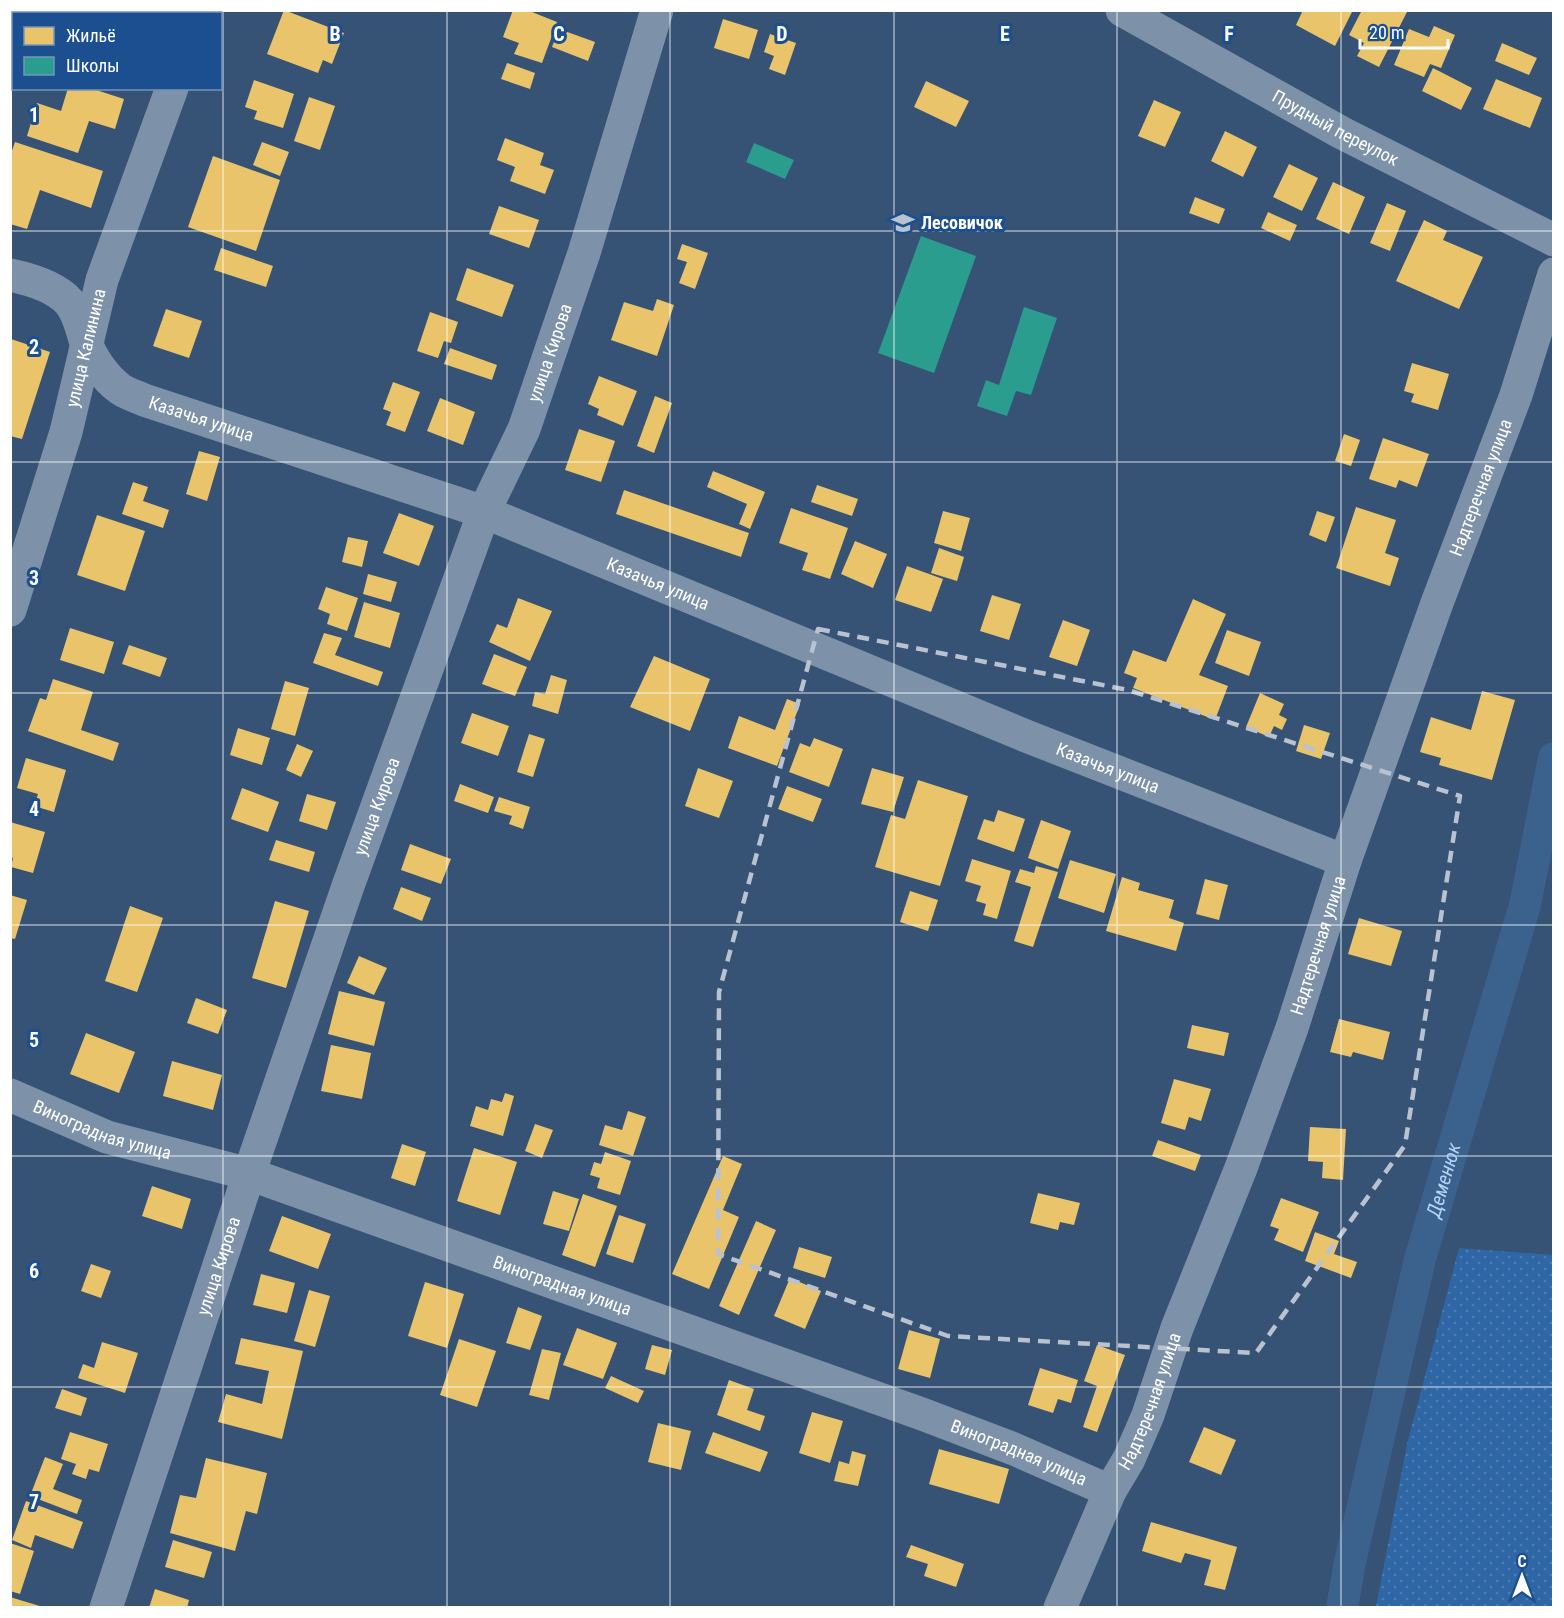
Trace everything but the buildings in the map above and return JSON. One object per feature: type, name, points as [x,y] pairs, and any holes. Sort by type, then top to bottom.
[{"type":"street","name":"улица Кирова","points":[[106,1608],[249,1174],[348,886],[484,512],[524,429],[584,253],[657,10]]},
{"type":"street","name":"Прудный переулок","points":[[1122,10],[1342,133],[1554,240]]},
{"type":"street","name":"улица Калинина","points":[[10,610],[66,432],[102,280],[171,90]]},
{"type":"street","name":"Надтеречная улица","points":[[1060,1608],[1110,1491],[1129,1459],[1148,1415],[1177,1328],[1245,1157],[1292,1028],[1345,861],[1437,603],[1516,395],[1554,274]]},
{"type":"street","name":"Казачья улица","points":[[10,275],[25,278],[54,291],[68,301],[103,373],[120,390],[144,400],[484,512],[1026,736],[1345,861]]},
{"type":"street","name":"Виноградная улица","points":[[10,1095],[107,1137],[249,1174],[922,1414],[1014,1449],[1110,1491]]},
{"type":"highlighted area","points":[[818,629],[1128,690],[1460,796],[1405,1145],[1256,1353],[948,1336],[718,1254],[719,992]]},
{"type":"shaded area","points":[[1459,1248],[1553,1255],[1553,1607],[1376,1607],[1407,1444]]},
{"type":"waterway","name":"Деменюк","points":[[1342,1608],[1350,1562],[1420,1259],[1525,905],[1554,758]]},
{"type":"place","name":"Лесовичок","points":[[903,223]]}]
